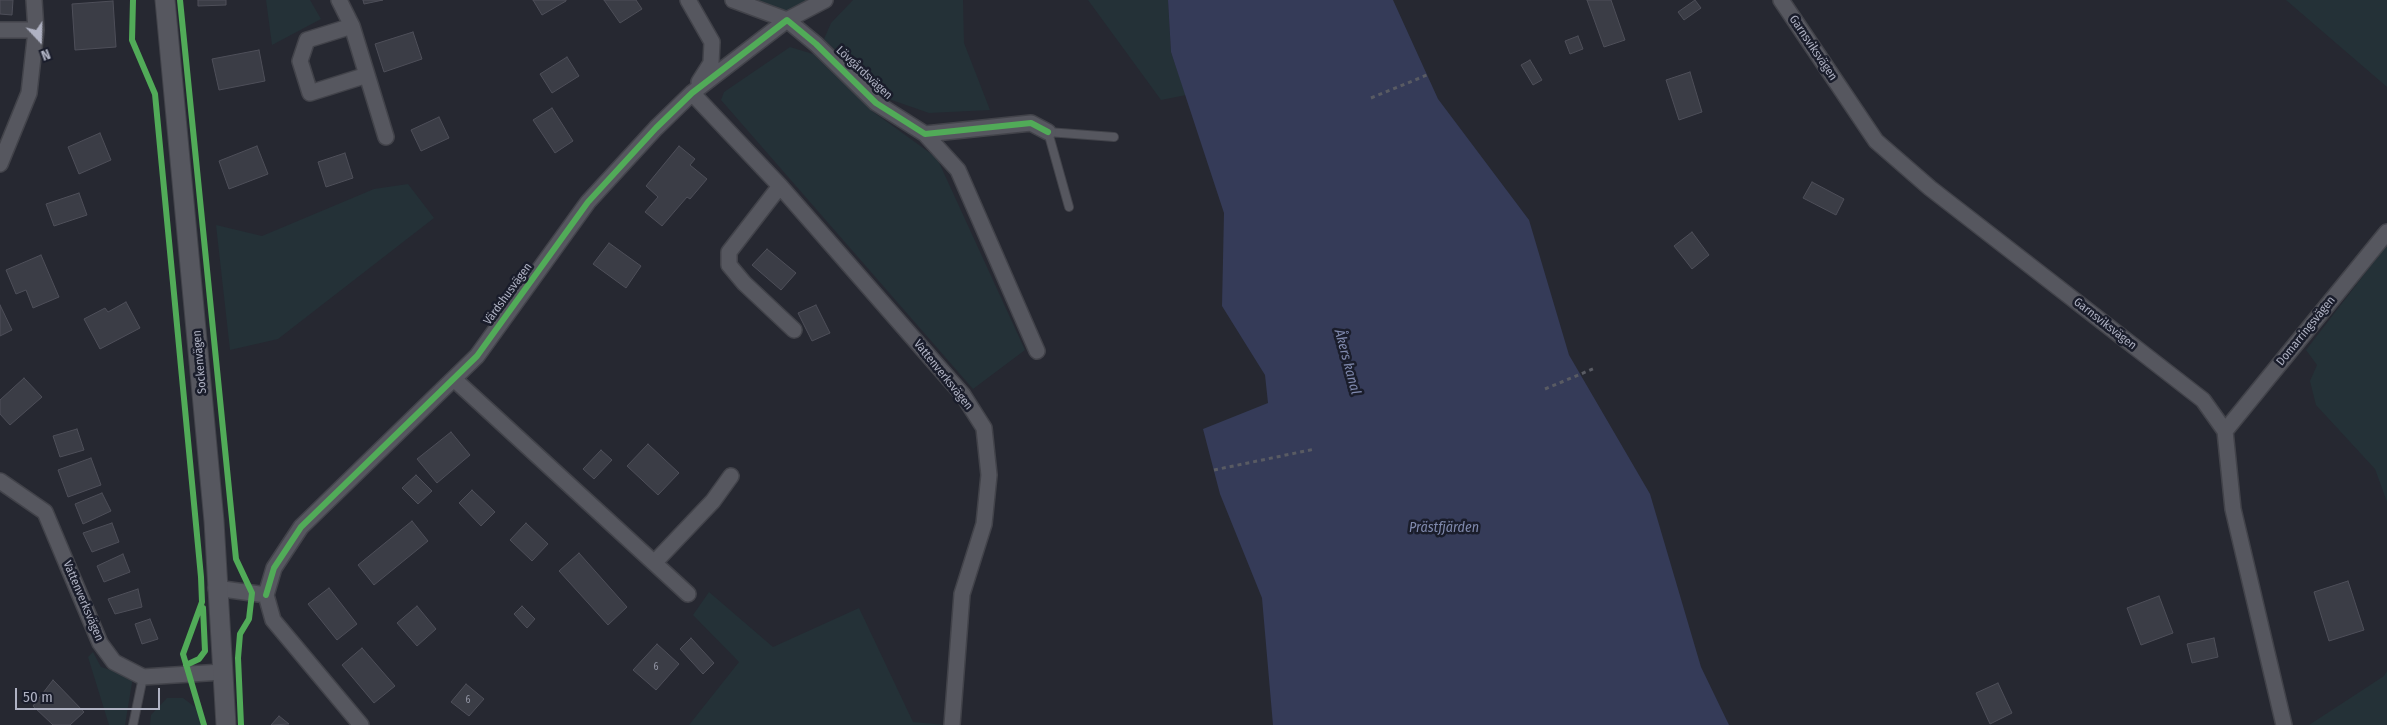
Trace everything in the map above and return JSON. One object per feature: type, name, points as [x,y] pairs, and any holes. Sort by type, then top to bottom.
[{"type":"street","points":[[0,164],[29,92],[36,30],[34,0]]},
{"type":"street","name":"Sockenvägen","points":[[165,0],[214,521],[216,588],[226,725]]},
{"type":"street","points":[[339,0],[352,26],[386,137]]},
{"type":"street","points":[[688,0],[712,42],[712,64],[692,93]]},
{"type":"street","points":[[734,0],[787,20]]},
{"type":"street","name":"Värdshusvägen","points":[[266,595],[274,568],[301,527],[455,380],[477,356],[588,202],[656,128],[692,93],[787,20],[825,0]]},
{"type":"street","name":"Garnsviksvägen","points":[[1781,0],[1876,141],[1930,188],[2203,400],[2226,431]]},
{"type":"street","name":"Lövgårdsvägen","points":[[787,20],[816,44],[876,102],[925,134],[958,170],[1037,351]]},
{"type":"street","points":[[352,26],[307,40],[300,61],[310,93],[367,75]]},
{"type":"street","points":[[0,30],[36,30]]},
{"type":"street","name":"Vattenverksvägen","points":[[692,93],[780,186],[964,396],[984,428],[989,474],[984,524],[962,594],[952,725]]},
{"type":"street","points":[[925,134],[1031,123],[1048,132]]},
{"type":"street","points":[[780,186],[729,252],[729,265],[744,283],[794,330]]},
{"type":"street","name":"Domarringsvägen","points":[[2226,431],[2387,232]]},
{"type":"street","points":[[455,380],[688,594]]},
{"type":"street","points":[[2226,431],[2233,509],[2284,725]]},
{"type":"street","points":[[655,562],[713,501],[732,476]]},
{"type":"street","name":"Vattenverksvägen","points":[[0,481],[45,512],[100,643],[114,662],[143,678]]},
{"type":"street","points":[[216,588],[266,595],[274,620],[362,725]]},
{"type":"street","points":[[143,678],[222,672]]},
{"type":"lane","points":[[1069,207],[1048,132],[1114,137]]},
{"type":"lane","points":[[133,725],[143,678]]},
{"type":"path","points":[[1371,98],[1427,75]]},
{"type":"path","points":[[1544,389],[1594,368]]},
{"type":"path","points":[[1214,470],[1315,449]]},
{"type":"shaded area","points":[[266,0],[310,0],[321,19],[272,45]]},
{"type":"shaded area","points":[[724,0],[824,0],[807,15],[760,16]]},
{"type":"shaded area","points":[[853,0],[963,0],[964,43],[990,110],[929,113],[883,97],[824,39],[831,23]]},
{"type":"shaded area","points":[[1088,0],[1168,0],[1171,52],[1186,95],[1161,100]]},
{"type":"shaded area","points":[[2286,0],[2387,0],[2387,87]]},
{"type":"shaded area","points":[[790,47],[813,54],[872,111],[937,158],[1025,350],[973,389],[721,100],[724,92]]},
{"type":"shaded area","points":[[408,184],[434,218],[278,339],[230,350],[216,225],[262,236],[374,189]]},
{"type":"shaded area","points":[[2387,245],[2387,502],[2375,469],[2316,405],[2310,381],[2317,365],[2306,350]]},
{"type":"shaded area","points":[[709,592],[773,647],[859,608],[913,722],[946,725],[689,725],[739,662],[693,615]]},
{"type":"shaded area","points":[[93,652],[101,667],[133,677],[125,725],[109,725],[88,657]]},
{"type":"shaded area","points":[[2387,671],[2387,725],[2309,725],[2384,676]]},
{"type":"shaded area","points":[[167,698],[183,698],[199,710],[201,725],[150,725],[151,715]]},
{"type":"water","name":"Prästfjärden","points":[[1168,0],[1393,0],[1438,99],[1529,220],[1569,355],[1650,494],[1701,667],[1729,725],[1273,725],[1262,598],[1220,494],[1203,429],[1268,403],[1265,375],[1222,306],[1224,213],[1171,52]]},
{"type":"building","points":[[0,0],[13,0],[12,15],[0,14]]},
{"type":"building","points":[[198,0],[226,0],[226,5],[198,6]]},
{"type":"building","points":[[363,0],[383,0],[364,4]]},
{"type":"building","points":[[533,0],[566,0],[566,1],[542,15]]},
{"type":"building","points":[[604,0],[636,0],[642,9],[620,23]]},
{"type":"building","points":[[1587,0],[1611,0],[1625,40],[1604,47]]},
{"type":"building","points":[[1695,0],[1701,8],[1684,20],[1678,12]]},
{"type":"building","points":[[113,1],[116,47],[75,50],[72,4]]},
{"type":"building","points":[[413,32],[422,59],[384,72],[375,44]]},
{"type":"building","points":[[1578,36],[1583,49],[1570,54],[1565,41]]},
{"type":"building","points":[[259,50],[265,81],[219,90],[212,59]]},
{"type":"building","points":[[567,57],[579,76],[552,93],[540,74]]},
{"type":"building","points":[[1530,60],[1542,80],[1533,85],[1521,65]]},
{"type":"building","points":[[1690,72],[1702,112],[1679,120],[1666,80]]},
{"type":"building","points":[[552,108],[573,141],[555,153],[533,120]]},
{"type":"building","points":[[439,117],[449,138],[421,151],[411,130]]},
{"type":"building","points":[[100,133],[111,160],[79,174],[68,147]]},
{"type":"building","points":[[257,146],[268,174],[229,189],[219,161]]},
{"type":"building","points":[[679,146],[695,159],[690,165],[707,179],[690,199],[687,197],[662,226],[645,212],[658,197],[646,186]]},
{"type":"building","points":[[345,153],[353,178],[326,187],[318,162]]},
{"type":"building","points":[[1812,182],[1844,199],[1836,215],[1803,198]]},
{"type":"building","points":[[79,193],[87,215],[54,226],[46,204]]},
{"type":"building","points":[[1692,232],[1709,255],[1692,269],[1674,246]]},
{"type":"building","points":[[609,243],[641,266],[626,288],[593,264]]},
{"type":"building","points":[[767,249],[796,273],[781,290],[752,265]]},
{"type":"building","points":[[41,255],[59,297],[33,308],[26,290],[16,294],[6,270]]},
{"type":"building","points":[[126,302],[140,328],[100,349],[84,319],[105,308],[108,312]]},
{"type":"building","points":[[0,305],[12,330],[0,336]]},
{"type":"building","points":[[816,305],[830,333],[812,341],[798,313]]},
{"type":"building","points":[[24,378],[42,397],[10,425],[0,414],[0,400]]},
{"type":"building","points":[[77,429],[84,450],[60,457],[53,436]]},
{"type":"building","points":[[451,432],[470,455],[437,483],[417,459]]},
{"type":"building","points":[[648,444],[679,473],[658,495],[627,466]]},
{"type":"building","points":[[601,450],[612,460],[594,479],[583,469]]},
{"type":"building","points":[[91,458],[101,485],[68,497],[58,470]]},
{"type":"building","points":[[416,475],[432,491],[418,504],[402,488]]},
{"type":"building","points":[[472,490],[495,512],[481,526],[459,503]]},
{"type":"building","points":[[102,493],[111,511],[83,524],[75,504]]},
{"type":"building","points":[[412,521],[428,541],[374,585],[358,565]]},
{"type":"building","points":[[112,523],[119,542],[92,552],[83,533]]},
{"type":"building","points":[[526,523],[548,544],[532,561],[510,540]]},
{"type":"building","points":[[579,553],[627,607],[608,625],[559,571]]},
{"type":"building","points":[[123,554],[130,572],[104,582],[97,566]]},
{"type":"building","points":[[2348,581],[2364,630],[2329,641],[2314,592]]},
{"type":"building","points":[[329,588],[357,624],[337,640],[308,604]]},
{"type":"building","points":[[138,589],[142,607],[115,614],[108,599]]},
{"type":"building","points":[[2159,596],[2173,633],[2141,645],[2127,608]]},
{"type":"building","points":[[417,606],[436,629],[417,646],[397,623]]},
{"type":"building","points":[[522,606],[535,619],[527,628],[514,614]]},
{"type":"building","points":[[150,619],[158,639],[142,644],[135,624]]},
{"type":"building","points":[[691,638],[714,663],[703,674],[680,649]]},
{"type":"building","points":[[2214,638],[2218,657],[2192,663],[2187,644]]},
{"type":"building","points":[[657,644],[679,664],[656,690],[633,670]]},
{"type":"building","points":[[362,648],[395,686],[374,703],[342,665]]},
{"type":"building","points":[[53,680],[84,712],[70,725],[53,725],[33,706]]},
{"type":"building","points":[[1998,683],[2012,713],[1990,724],[1976,693]]},
{"type":"building","points":[[466,684],[484,699],[469,716],[451,702]]},
{"type":"building","points":[[279,716],[289,724],[271,725]]},
{"type":"cycle path","points":[[133,0],[132,40],[155,94],[201,577],[202,602],[183,654],[204,725]]},
{"type":"cycle path","points":[[180,0],[236,559],[252,593],[249,619],[240,634],[238,658],[241,725]]},
{"type":"cycle path","points":[[266,595],[274,568],[301,527],[477,356],[588,202],[656,128],[692,93],[787,20],[816,44],[876,103],[925,134],[1031,123],[1048,132]]},
{"type":"cycle path","points":[[186,665],[199,659],[205,651],[203,608]]},
{"type":"water label","name":"Åkers kanal","points":[[1347,362]]}]
